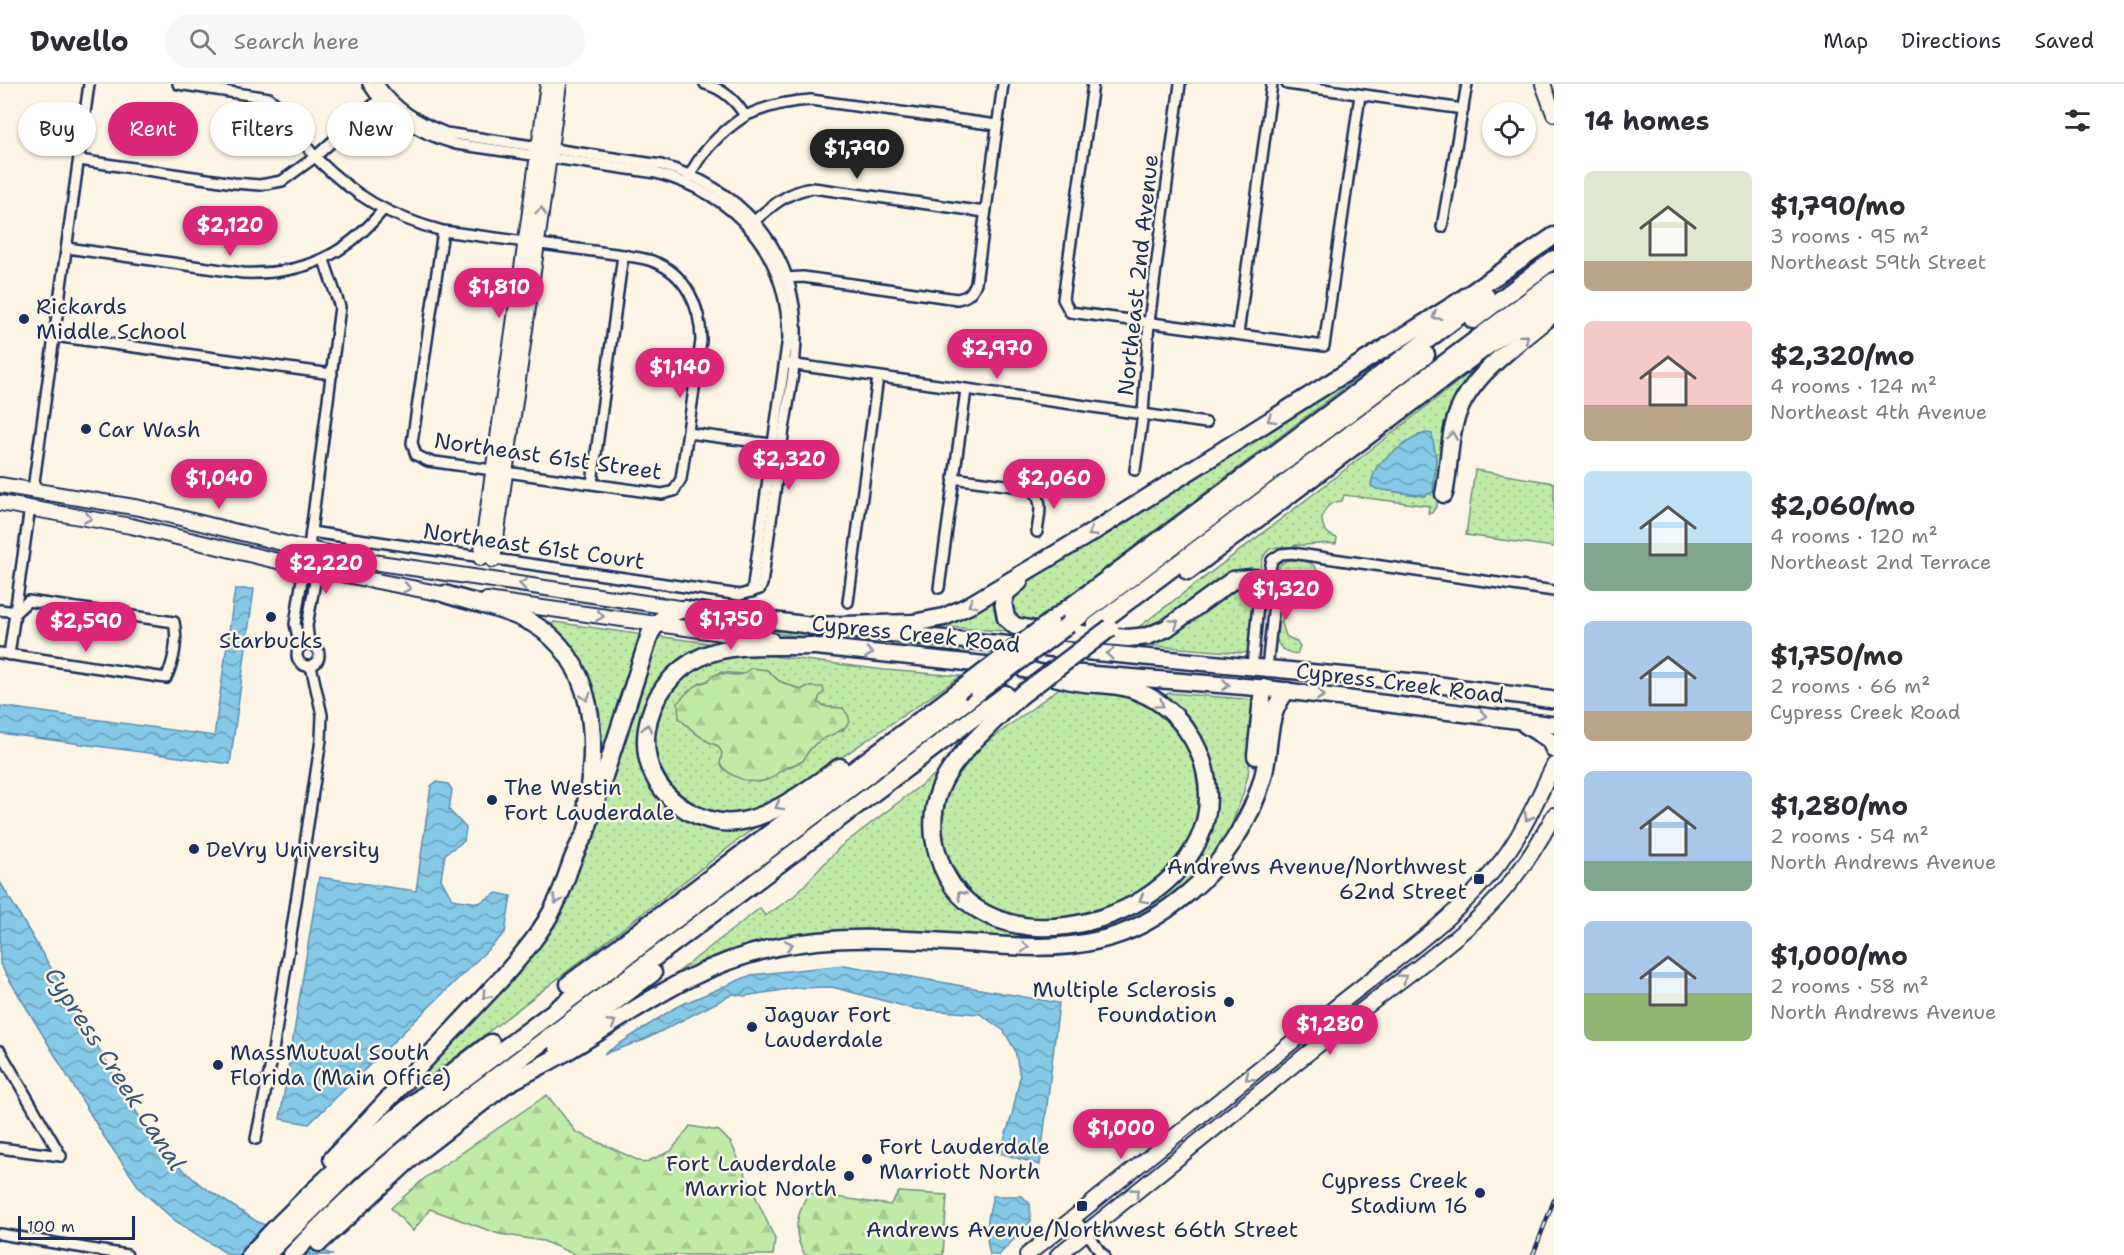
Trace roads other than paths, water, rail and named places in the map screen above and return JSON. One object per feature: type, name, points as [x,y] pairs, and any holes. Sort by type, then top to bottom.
[{"type":"highway","points":[[812,626],[881,622],[903,624],[944,617],[969,606],[1059,553],[1480,288],[1554,236]]},
{"type":"highway","points":[[266,1255],[294,1217],[347,1158],[414,1102],[959,690],[1554,245]]},
{"type":"highway","points":[[250,1255],[446,1092],[1554,259]]},
{"type":"highway","points":[[292,1255],[507,1084],[1554,281]]},
{"type":"highway","points":[[1103,627],[1307,483],[1554,296]]},
{"type":"highway","points":[[1444,494],[1454,424],[1467,394],[1485,372],[1554,313]]},
{"type":"highway","points":[[1059,553],[1008,592],[1004,598],[1003,609],[1011,624],[1019,628],[1035,630],[1128,638],[1141,637],[1167,628],[1233,580],[1268,579]]},
{"type":"highway","points":[[445,594],[531,623],[558,645],[575,669],[588,704],[592,742],[590,783],[578,833],[578,845]]},
{"type":"highway","points":[[294,1217],[309,1182],[489,993],[525,951],[556,903],[578,845],[585,835],[647,641],[656,624],[664,616],[685,609]]},
{"type":"highway","points":[[812,646],[721,650],[698,658],[662,687],[647,722],[646,738],[653,773],[669,797],[685,810],[711,820],[729,822],[758,816],[795,797],[862,752],[918,721]]},
{"type":"highway","points":[[1013,695],[958,758],[940,788],[934,813],[934,842],[944,871],[955,889],[979,910],[998,920],[1017,925],[1076,924],[1099,918],[1141,901],[1176,875],[1198,844],[1206,817],[1208,800],[1206,773],[1191,735],[1175,715],[1140,692],[1120,686],[1076,682],[1024,669]]},
{"type":"highway","points":[[1240,827],[1254,773],[1257,688]]},
{"type":"highway","points":[[507,1084],[567,1052],[647,1000],[685,979],[724,962],[763,951],[805,942],[842,939],[892,939],[1042,947],[1073,945],[1114,936],[1154,918],[1188,893],[1217,863],[1253,807],[1261,785],[1275,708],[1287,691]]},
{"type":"highway","points":[[307,1255],[323,1231],[378,1171],[458,1106],[1013,695]]},
{"type":"main road","points":[[487,559],[543,153],[548,84]]},
{"type":"main road","points":[[543,153],[559,84]]},
{"type":"main road","points":[[1543,84],[1554,114]]},
{"type":"main road","name":"Cypress Creek Road","points":[[0,485],[73,496],[175,516],[309,549],[400,567],[685,609],[812,626],[1425,683],[1554,700]]},
{"type":"main road","points":[[0,503],[27,497],[33,489]]},
{"type":"main road","points":[[30,507],[37,501],[73,496]]},
{"type":"main road","name":"Cypress Creek Road","points":[[0,503],[175,535],[309,568],[445,594],[812,646],[1024,669],[1287,691],[1554,725]]},
{"type":"main road","points":[[1257,688],[1260,668]]},
{"type":"main road","points":[[1517,720],[1549,740],[1554,750]]},
{"type":"main road","points":[[1027,1255],[1232,1092],[1464,902],[1502,859],[1515,840],[1554,765]]},
{"type":"main road","points":[[1058,1255],[1341,1026],[1470,926],[1520,871],[1554,815]]},
{"type":"street","points":[[33,489],[89,84]]},
{"type":"street","points":[[177,84],[269,98],[284,111],[315,157],[338,179],[383,210],[423,226],[442,231],[623,255],[651,261],[674,274],[687,288],[699,312],[701,341],[688,433],[778,445],[796,327],[772,246],[731,198],[689,178],[543,153],[446,133],[411,117],[368,84]]},
{"type":"street","points":[[378,84],[382,97]]},
{"type":"street","points":[[705,84],[725,92],[741,108],[745,116]]},
{"type":"street","points":[[783,278],[803,277],[957,299],[965,298],[975,282],[1003,84]]},
{"type":"street","points":[[1093,84],[1063,299],[1071,312],[1324,346],[1360,95]]},
{"type":"street","name":"Northeast 2nd Avenue","points":[[1135,470],[1143,414],[1149,322],[1180,84]]},
{"type":"street","points":[[1238,334],[1272,84]]},
{"type":"street","points":[[1287,84],[1463,109]]},
{"type":"street","points":[[1442,227],[1467,84]]},
{"type":"street","points":[[79,159],[234,183],[260,185],[282,181],[315,157],[382,97]]},
{"type":"street","points":[[689,178],[711,143],[745,116],[770,105],[791,100],[811,100],[997,125]]},
{"type":"street","points":[[751,224],[789,194],[800,189],[813,188],[985,212]]},
{"type":"street","points":[[67,248],[262,274],[285,271],[324,260],[356,239],[383,210]]},
{"type":"street","name":"Northeast 61st Street","points":[[442,231],[412,443],[416,455],[428,461],[663,494],[675,490],[681,479],[688,433]]},
{"type":"street","points":[[592,483],[623,255]]},
{"type":"street","points":[[309,644],[307,626],[315,582],[309,568],[310,532],[340,307],[324,260]]},
{"type":"street","points":[[54,336],[332,374]]},
{"type":"street","points":[[789,364],[1206,423]]},
{"type":"street","points":[[848,602],[878,377]]},
{"type":"street","points":[[939,588],[966,390]]},
{"type":"street","name":"Northeast 61st Court","points":[[310,532],[732,594],[752,592],[778,445]]},
{"type":"street","points":[[953,478],[1028,488],[1037,494],[1041,505],[1037,532]]},
{"type":"street","points":[[0,610],[16,612],[28,601],[174,622],[176,634],[171,669],[166,678],[5,654],[16,612],[30,507]]},
{"type":"street","points":[[1260,668],[1259,594],[1268,579],[1272,560],[1288,553],[1554,591]]},
{"type":"street","points":[[300,647],[309,644],[316,646],[320,656],[317,662],[311,666],[304,665],[297,654],[300,647],[296,624],[302,579],[309,568]]},
{"type":"street","points":[[1260,668],[1275,594],[1268,579]]},
{"type":"street","points":[[256,1139],[268,1080],[321,740],[322,715],[311,666]]},
{"type":"street","points":[[0,1051],[61,1156],[0,1148]]},
{"type":"street","points":[[1074,1218],[1104,1255]]},
{"type":"street","points":[[0,1234],[127,1255]]},
{"type":"water","points":[[1426,433],[1432,434],[1436,459],[1433,492],[1424,496],[1377,489],[1371,486],[1372,478],[1381,463],[1393,452]]},
{"type":"water","points":[[235,589],[254,589],[230,764],[0,733],[0,706],[214,736]]},
{"type":"water","points":[[436,782],[448,784],[452,790],[449,810],[466,828],[464,841],[445,854],[441,879],[452,899],[479,903],[497,893],[511,896],[505,933],[309,1124],[280,1119],[319,877],[416,891],[431,786]]},
{"type":"water","points":[[0,882],[137,1113],[175,1163],[202,1186],[256,1221],[333,1255],[229,1255],[174,1220],[141,1190],[103,1135],[0,964]]},
{"type":"water","points":[[844,965],[1059,1003],[1040,1165],[1000,1153],[1012,1115],[1020,1077],[1015,1050],[1004,1031],[980,1014],[915,1009],[832,987],[795,988],[745,996],[733,994],[644,1040],[604,1054],[676,1007],[751,975]]},
{"type":"water","points":[[993,1196],[1022,1196],[1030,1204],[1031,1221],[999,1255],[990,1255],[987,1240],[988,1218]]},
{"type":"railway","points":[[1533,1255],[1554,1200]]},
{"type":"place","name":"Rickards Middle School","points":[[24,319]]},
{"type":"place","name":"Car Wash","points":[[86,429]]},
{"type":"place","name":"Starbucks","points":[[271,617]]},
{"type":"place","name":"The Westin Fort Lauderdale","points":[[492,800]]},
{"type":"place","name":"DeVry University","points":[[194,849]]},
{"type":"place","name":"Andrews Avenue/Northwest 62nd Street","points":[[1479,879]]},
{"type":"place","name":"Multiple Sclerosis Foundation","points":[[1229,1002]]},
{"type":"place","name":"Jaguar Fort Lauderdale","points":[[752,1027]]},
{"type":"place","name":"MassMutual South Florida (Main Office)","points":[[218,1065]]},
{"type":"place","name":"Fort Lauderdale Marriott North","points":[[867,1159]]},
{"type":"place","name":"Fort Lauderdale Marriot North","points":[[849,1176]]},
{"type":"place","name":"Cypress Creek Stadium 16","points":[[1480,1193]]},
{"type":"place","name":"Andrews Avenue/Northwest 66th Street","points":[[1082,1206]]},
{"type":"water label","name":"Cypress Creek Canal","points":[[115,1069]]}]
